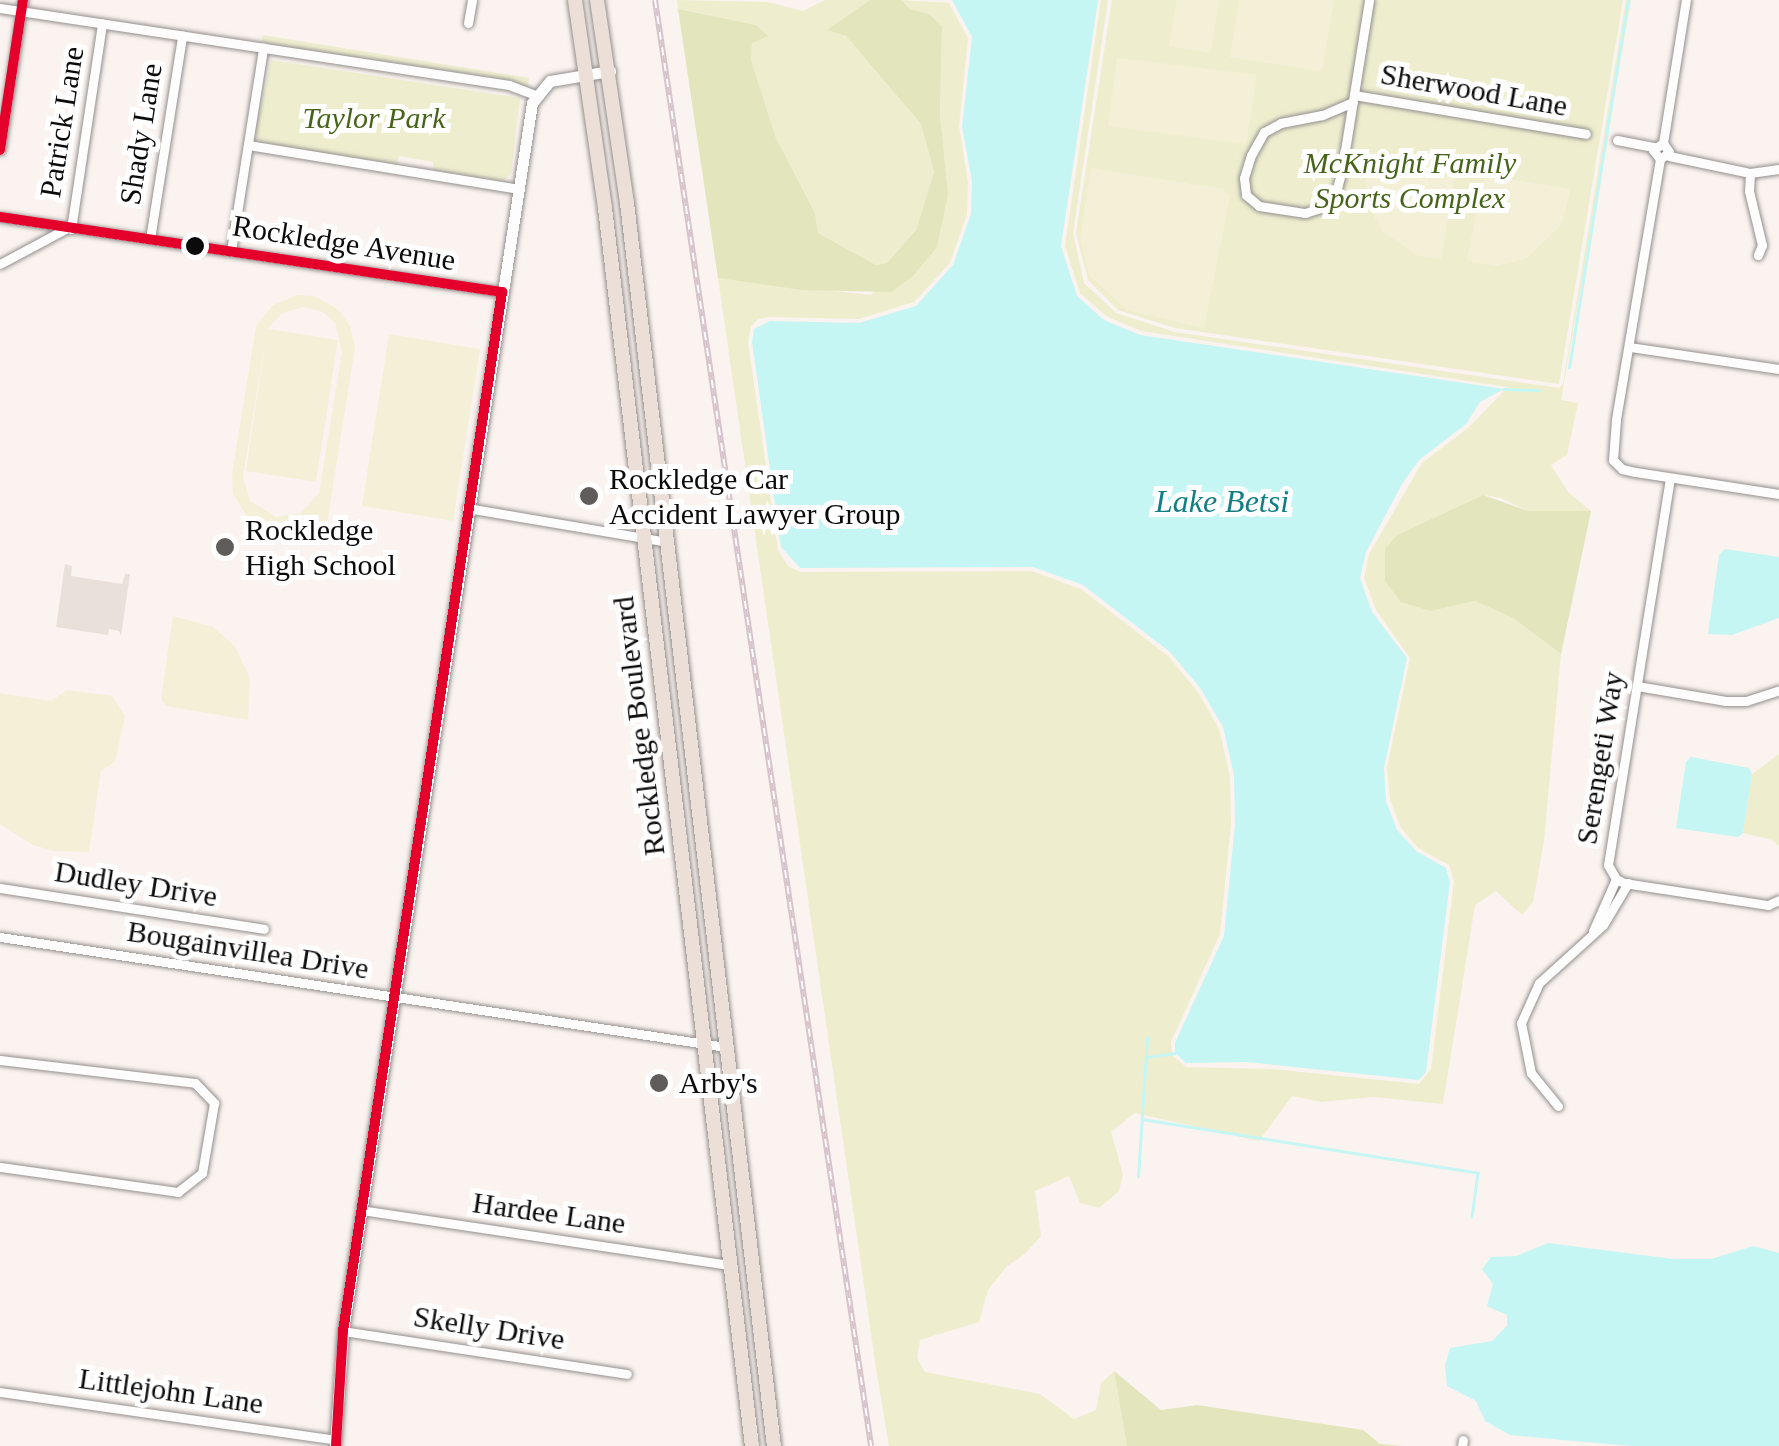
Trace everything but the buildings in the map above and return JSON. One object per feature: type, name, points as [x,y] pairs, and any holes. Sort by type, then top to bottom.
[{"type":"main road","name":"Rockledge Boulevard","points":[[575,0],[617,307],[752,1446]]},
{"type":"main road","name":"Rockledge Boulevard","points":[[597,0],[610,71],[643,339],[774,1446]]},
{"type":"main road","points":[[617,307],[629,328],[643,339]]},
{"type":"main road","points":[[622,349],[634,360],[649,389]]},
{"type":"main road","points":[[666,724],[692,754]]},
{"type":"main road","points":[[674,786],[700,820]]},
{"type":"main road","points":[[730,1265],[756,1297]]},
{"type":"street","points":[[468,23],[472,0]]},
{"type":"street","points":[[1353,98],[1264,132],[1250,155],[1244,178],[1246,195],[1259,206],[1305,213],[1326,206],[1336,192],[1342,168],[1369,0]]},
{"type":"street","points":[[1658,145],[1686,0]]},
{"type":"street","points":[[0,8],[22,6],[182,36],[509,85],[534,99]]},
{"type":"street","points":[[0,150],[3,110],[22,6]]},
{"type":"street","name":"Patrick Lane","points":[[69,228],[102,23]]},
{"type":"street","name":"Shady Lane","points":[[150,239],[182,36]]},
{"type":"street","points":[[231,251],[263,48]]},
{"type":"street","points":[[335,1444],[343,1331],[467,508],[534,99],[550,81],[610,71]]},
{"type":"street","name":"Sherwood Lane","points":[[1353,98],[1586,134]]},
{"type":"street","points":[[1617,140],[1668,146],[1616,420],[1614,460],[1622,469],[1779,494]]},
{"type":"street","points":[[248,145],[520,188]]},
{"type":"street","points":[[1664,158],[1750,173],[1779,168]]},
{"type":"street","points":[[1750,173],[1749,191],[1762,245],[1758,254]]},
{"type":"street","name":"Rockledge Avenue","points":[[0,217],[502,292]]},
{"type":"street","points":[[0,264],[69,228]]},
{"type":"street","points":[[1630,347],[1779,369]]},
{"type":"street","name":"Serengeti Way","points":[[1670,478],[1608,865],[1616,879],[1628,883],[1768,905],[1779,900]]},
{"type":"street","points":[[467,508],[667,542]]},
{"type":"street","points":[[1637,686],[1726,701],[1746,701],[1779,690]]},
{"type":"street","points":[[1593,931],[1616,879]]},
{"type":"street","points":[[1558,1106],[1531,1073],[1522,1022],[1539,983],[1612,915],[1628,883]]},
{"type":"street","name":"Dudley Drive","points":[[0,888],[264,929]]},
{"type":"street","name":"Bougainvillea Drive","points":[[0,937],[726,1047]]},
{"type":"street","points":[[0,1060],[195,1084],[214,1102],[202,1172],[193,1184],[178,1192],[0,1168]]},
{"type":"street","name":"Hardee Lane","points":[[361,1210],[730,1265]]},
{"type":"street","name":"Skelly Drive","points":[[343,1331],[627,1374]]},
{"type":"street","name":"Littlejohn Lane","points":[[0,1392],[335,1444]]},
{"type":"green space","points":[[677,0],[768,2],[803,11],[825,0],[870,0],[828,30],[846,36],[921,124],[934,172],[916,230],[887,263],[876,265],[818,233],[815,213],[776,138],[751,60],[752,43],[767,36],[756,25],[678,9]]},
{"type":"green space","points":[[870,0],[901,0],[910,9],[929,14],[942,26],[940,114],[948,194],[937,247],[912,277],[891,292],[802,290],[718,278],[678,9],[756,25],[768,36],[752,43],[751,60],[776,138],[815,213],[818,233],[876,265],[887,263],[916,230],[934,172],[921,124],[846,36],[827,30]]},
{"type":"green space","points":[[901,0],[949,3],[968,38],[959,126],[968,182],[967,214],[950,263],[914,302],[859,319],[771,317],[758,319],[751,327],[748,342],[778,550],[788,566],[800,572],[1032,571],[1081,589],[1168,656],[1198,692],[1219,729],[1230,776],[1231,824],[1220,934],[1171,1042],[1172,1055],[1186,1067],[1272,1069],[1419,1084],[1431,1069],[1454,881],[1449,865],[1418,848],[1401,828],[1390,800],[1387,768],[1410,658],[1376,610],[1364,578],[1369,554],[1422,463],[1468,428],[1508,387],[1141,331],[1106,316],[1080,293],[1065,246],[1101,0],[1108,0],[1073,233],[1084,283],[1116,313],[1175,332],[1559,388],[1563,384],[1626,0],[1631,0],[1561,400],[1578,403],[1567,455],[1551,465],[1568,492],[1591,511],[1528,511],[1501,498],[1483,495],[1397,535],[1431,611],[1475,601],[1513,618],[1561,654],[1544,841],[1533,902],[1522,915],[1496,891],[1475,905],[1443,1104],[1373,1097],[1321,1102],[1292,1096],[1259,1141],[1135,1113],[1111,1132],[1123,1174],[1119,1191],[1099,1208],[1080,1203],[1069,1176],[1035,1191],[1041,1236],[1007,1266],[988,1290],[979,1322],[920,1340],[917,1358],[925,1372],[1040,1394],[1074,1419],[1096,1410],[1101,1383],[1114,1371],[1127,1446],[889,1446],[877,1375],[718,278],[871,295],[948,194],[940,114],[942,27],[929,14],[910,9]]},
{"type":"green space","name":"McKnight Family Sports Complex","points":[[1112,0],[1623,0],[1559,384],[1175,328],[1118,310],[1088,280],[1076,233]]},
{"type":"green space","points":[[1177,0],[1219,0],[1211,53],[1169,46]]},
{"type":"green space","points":[[1239,0],[1334,0],[1322,71],[1230,57]]},
{"type":"green space","points":[[263,35],[529,78],[528,87],[510,80],[261,43]]},
{"type":"green space","points":[[1117,58],[1257,75],[1246,144],[1108,126]]},
{"type":"green space","name":"Taylor Park","points":[[271,60],[520,98],[511,174],[504,181],[433,170],[433,162],[399,156],[397,164],[260,144],[255,133]]},
{"type":"green space","points":[[1368,156],[1449,171],[1454,179],[1442,259],[1419,256],[1382,231],[1366,200]]},
{"type":"green space","points":[[1091,168],[1223,189],[1230,197],[1204,328],[1127,310],[1089,275],[1080,239]]},
{"type":"green space","points":[[1490,176],[1571,189],[1561,225],[1527,258],[1496,266],[1467,261],[1482,182]]},
{"type":"green space","points":[[297,295],[314,296],[338,309],[350,326],[355,347],[327,524],[316,523],[315,518],[283,529],[264,526],[246,515],[233,494],[232,475],[256,326],[273,305]],"holes":[[[302,307],[323,312],[335,323],[342,352],[319,493],[301,513],[276,517],[250,501],[243,477],[267,330],[246,471],[316,482],[338,340],[268,329],[281,314]]]},
{"type":"green space","points":[[389,334],[480,349],[453,521],[362,506]]},
{"type":"green space","points":[[1483,495],[1528,511],[1591,511],[1561,654],[1513,618],[1475,601],[1431,611],[1401,602],[1385,581],[1385,549],[1397,535]]},
{"type":"green space","points":[[173,616],[213,627],[235,646],[250,678],[248,720],[166,706],[161,699]]},
{"type":"green space","points":[[67,690],[112,696],[125,716],[115,762],[101,771],[89,852],[53,851],[33,845],[0,824],[0,693],[51,701]]},
{"type":"green space","points":[[1779,754],[1779,846],[1772,840],[1743,833],[1752,774]]},
{"type":"green space","points":[[1114,1371],[1161,1410],[1197,1405],[1363,1430],[1380,1444],[1404,1446],[1127,1446]]},
{"type":"shaded area","points":[[65,564],[72,566],[71,576],[122,584],[125,574],[130,574],[121,636],[119,631],[109,629],[108,635],[56,627]]},
{"type":"water","name":"Lake Betsi","points":[[952,0],[1098,0],[1061,246],[1077,296],[1104,320],[1140,335],[1504,389],[1480,402],[1466,424],[1419,460],[1366,552],[1360,578],[1372,612],[1407,658],[1384,768],[1386,801],[1397,830],[1416,851],[1446,868],[1450,882],[1426,1072],[1419,1080],[1247,1062],[1186,1063],[1175,1053],[1175,1043],[1224,936],[1235,824],[1234,775],[1223,727],[1201,689],[1170,652],[1083,585],[1033,567],[800,568],[781,547],[752,342],[754,329],[770,321],[859,323],[916,306],[953,265],[971,214],[972,181],[962,127],[972,37]]},
{"type":"water","points":[[1725,549],[1779,557],[1779,618],[1732,635],[1708,634],[1719,555]]},
{"type":"water","points":[[1691,757],[1749,768],[1752,774],[1743,833],[1738,837],[1676,828],[1686,762]]},
{"type":"water","points":[[1548,1243],[1673,1259],[1711,1259],[1753,1246],[1779,1253],[1779,1446],[1631,1446],[1510,1435],[1485,1421],[1476,1401],[1447,1386],[1445,1365],[1450,1348],[1492,1341],[1507,1326],[1507,1315],[1487,1306],[1493,1284],[1482,1269],[1491,1257],[1516,1256]]},
{"type":"waterway","points":[[1569,368],[1628,0]]},
{"type":"waterway","points":[[1504,389],[1539,390]]},
{"type":"waterway","points":[[1138,1177],[1147,1038]]},
{"type":"waterway","points":[[1147,1057],[1175,1053]]},
{"type":"waterway","points":[[1142,1119],[1478,1173],[1472,1217]]},
{"type":"railway","points":[[655,0],[871,1446]]},
{"type":"transit line","points":[[0,150],[23,0]]},
{"type":"transit line","points":[[0,217],[502,292],[343,1331],[336,1446]]},
{"type":"place","name":"Rockledge Car Accident Lawyer Group","points":[[589,496]]},
{"type":"place","name":"Rockledge High School","points":[[225,547]]},
{"type":"place","name":"Arby's","points":[[659,1083]]}]
